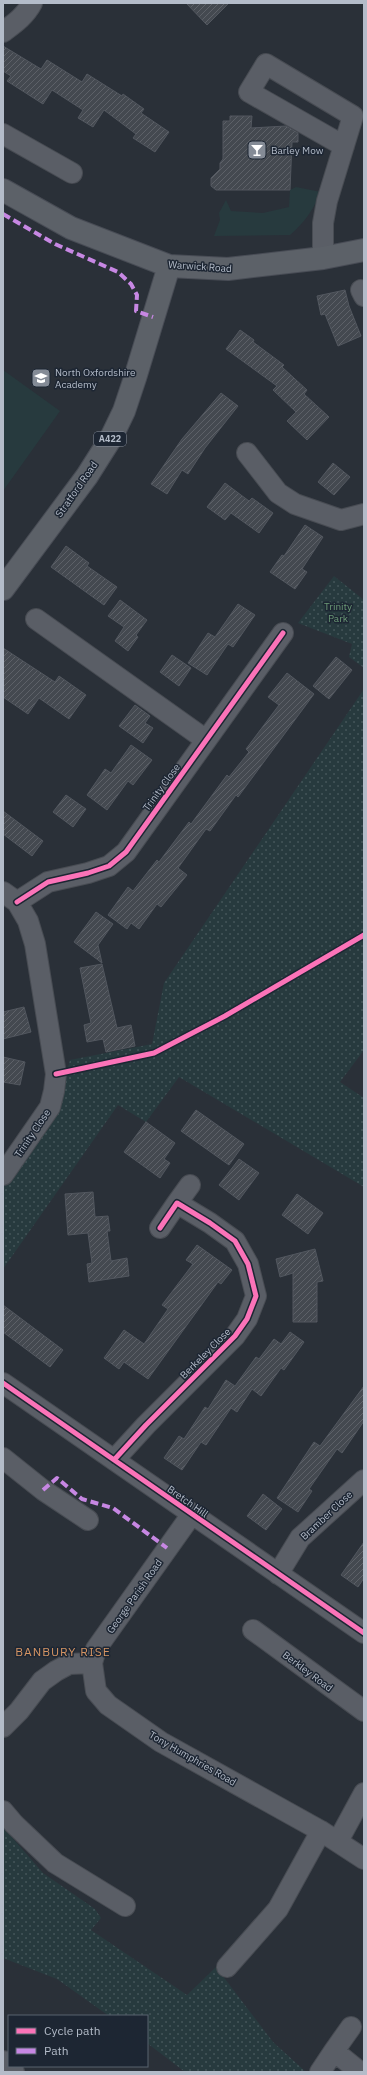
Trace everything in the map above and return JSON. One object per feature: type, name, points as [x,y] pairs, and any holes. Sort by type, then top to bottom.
[{"type":"main road","name":"Warwick Road","points":[[3,190],[71,228],[169,266],[228,269],[323,258],[364,250]]},
{"type":"main road","name":"Stratford Road","points":[[3,589],[87,476],[111,438],[124,411],[169,266]]},
{"type":"street","points":[[3,32],[27,12],[32,3]]},
{"type":"street","points":[[323,258],[323,223],[327,201],[344,146],[353,116],[266,64],[249,92],[344,146]]},
{"type":"street","points":[[3,134],[72,173]]},
{"type":"street","points":[[247,453],[278,492],[295,504],[342,520],[364,514]]},
{"type":"street","points":[[36,619],[206,740]]},
{"type":"street","name":"Trinity Close","points":[[3,1175],[50,1107],[56,1074],[35,944],[28,921],[10,897],[48,882],[88,873],[109,866],[126,852],[283,633]]},
{"type":"street","points":[[160,1228],[190,1185]]},
{"type":"street","name":"Berkeley Close","points":[[114,1460],[146,1424],[235,1336],[247,1319],[256,1296],[248,1264],[235,1241],[178,1203]]},
{"type":"street","name":"Bretch Hill","points":[[3,1383],[364,1633]]},
{"type":"street","points":[[5,1464],[88,1520]]},
{"type":"street","name":"Bramber Close","points":[[278,1574],[300,1538],[364,1480]]},
{"type":"street","name":"George Parish Road","points":[[92,1663],[96,1649],[192,1514]]},
{"type":"street","name":"Berkley Road","points":[[253,1630],[364,1711]]},
{"type":"street","points":[[3,1727],[20,1711],[42,1681],[56,1670],[69,1664],[92,1663]]},
{"type":"street","name":"Tony Humphries Road","points":[[92,1663],[96,1691],[108,1705],[161,1742],[321,1830],[364,1860]]},
{"type":"street","points":[[338,1841],[364,1793]]},
{"type":"street","points":[[3,1811],[14,1824],[55,1863],[125,1906]]},
{"type":"street","points":[[227,1967],[278,1909],[321,1830]]},
{"type":"street","points":[[320,2072],[351,2027]]},
{"type":"street","points":[[334,2051],[360,2072]]},
{"type":"green space","points":[[296,187],[321,192],[308,215],[290,235],[214,236],[220,220],[219,213],[226,200],[231,211],[263,213],[289,207],[290,190]]},
{"type":"green space","points":[[3,370],[60,411],[3,491]]},
{"type":"green space","name":"Trinity Park","points":[[334,576],[364,600],[364,668],[349,657],[352,644],[298,623]]},
{"type":"green space","points":[[364,689],[364,1050],[340,1082],[364,1098],[364,1187],[179,1077],[146,1122],[118,1105],[3,1269],[3,1187],[58,1105],[70,1060],[152,1044],[164,983]]},
{"type":"green space","points":[[3,1827],[43,1873],[95,1909],[101,1918],[91,1930],[187,1995],[216,1967],[273,2042],[306,2072],[185,2072],[148,2044],[148,2015],[108,2015],[57,1979],[3,1958]]},
{"type":"building","points":[[186,3],[229,3],[207,25]]},
{"type":"building","points":[[3,46],[41,69],[47,60],[82,82],[87,74],[122,96],[123,94],[144,109],[141,113],[169,132],[155,152],[133,138],[136,134],[104,110],[93,127],[78,118],[83,110],[52,90],[43,104],[7,81],[11,76],[3,71]]},
{"type":"building","name":"Barley Mow","points":[[230,116],[252,116],[251,128],[286,126],[298,133],[298,142],[292,142],[290,190],[216,190],[211,186],[211,178],[220,169],[220,163],[223,159],[223,121],[230,121]]},
{"type":"building","points":[[345,290],[349,306],[361,336],[338,346],[325,314],[321,315],[317,296]]},
{"type":"building","points":[[240,330],[254,340],[253,342],[284,365],[282,367],[307,390],[304,394],[329,417],[307,440],[287,421],[296,412],[273,390],[277,386],[226,349]]},
{"type":"building","points":[[221,393],[238,406],[205,448],[188,474],[182,470],[167,494],[151,484],[182,439]]},
{"type":"building","points":[[333,463],[350,477],[334,495],[318,482]]},
{"type":"building","points":[[225,483],[249,501],[252,498],[273,513],[259,533],[231,513],[225,520],[207,507]]},
{"type":"building","points":[[305,525],[323,537],[302,569],[307,572],[295,589],[270,572],[282,555],[284,556]]},
{"type":"building","points":[[66,546],[89,563],[87,566],[117,587],[104,605],[51,567]]},
{"type":"building","points":[[120,600],[147,620],[136,635],[138,637],[128,651],[115,641],[124,627],[108,616]]},
{"type":"building","points":[[238,604],[255,615],[233,647],[228,644],[207,675],[188,663],[208,633],[215,637]]},
{"type":"building","points":[[3,648],[55,682],[59,676],[86,695],[69,719],[39,698],[28,714],[3,697]]},
{"type":"building","points":[[172,655],[191,668],[179,686],[160,672]]},
{"type":"building","points":[[336,657],[352,670],[329,699],[313,686]]},
{"type":"building","points":[[287,673],[314,694],[238,797],[236,795],[210,831],[206,829],[178,868],[187,875],[161,907],[157,904],[139,929],[131,923],[127,929],[108,915],[128,887],[133,891],[157,860],[159,862],[189,822],[191,824],[227,775],[229,777],[249,752],[246,749],[279,705],[268,697]]},
{"type":"building","points":[[135,705],[150,716],[145,723],[153,728],[143,743],[119,726]]},
{"type":"building","points":[[131,745],[152,760],[133,785],[128,781],[107,810],[87,795],[105,769],[111,773]]},
{"type":"building","points":[[66,795],[86,809],[73,827],[53,812]]},
{"type":"building","points":[[3,811],[43,841],[32,856],[3,834]]},
{"type":"building","points":[[96,912],[113,924],[98,945],[102,963],[74,942]]},
{"type":"building","points":[[102,964],[117,1028],[131,1025],[135,1046],[106,1052],[103,1039],[87,1042],[84,1025],[91,1023],[80,968]]},
{"type":"building","points":[[24,1007],[31,1032],[3,1039],[3,1012]]},
{"type":"building","points":[[3,1057],[25,1062],[20,1085],[3,1082]]},
{"type":"building","points":[[196,1110],[244,1144],[229,1165],[181,1131]]},
{"type":"building","points":[[146,1122],[175,1143],[164,1159],[170,1163],[160,1178],[124,1152]]},
{"type":"building","points":[[239,1159],[259,1173],[239,1200],[219,1185]]},
{"type":"building","points":[[93,1192],[95,1217],[108,1216],[110,1231],[107,1231],[111,1261],[127,1258],[129,1276],[89,1282],[87,1264],[92,1263],[88,1233],[68,1235],[65,1194]]},
{"type":"building","points":[[297,1194],[323,1213],[308,1234],[282,1215]]},
{"type":"building","points":[[197,1245],[232,1270],[221,1284],[218,1282],[148,1379],[124,1362],[119,1369],[104,1358],[124,1330],[144,1344],[168,1309],[162,1305],[193,1264],[186,1260]]},
{"type":"building","points":[[315,1249],[323,1281],[317,1282],[317,1322],[293,1322],[293,1273],[280,1277],[276,1259]]},
{"type":"building","points":[[3,1305],[63,1350],[50,1367],[3,1332]]},
{"type":"building","points":[[290,1332],[304,1342],[284,1370],[281,1368],[261,1396],[252,1389],[237,1412],[231,1408],[206,1445],[201,1442],[182,1470],[164,1458],[179,1436],[184,1439],[205,1407],[208,1409],[226,1380],[235,1386],[256,1357],[259,1359],[274,1339],[281,1344]]},
{"type":"building","points":[[364,1386],[364,1421],[342,1453],[337,1449],[309,1489],[312,1491],[298,1512],[277,1498],[314,1442],[320,1446]]},
{"type":"building","points":[[263,1494],[282,1509],[266,1530],[247,1516]]},
{"type":"building","points":[[364,1542],[364,1578],[358,1587],[341,1575]]},
{"type":"marked path","points":[[3,214],[55,244],[118,272],[131,284],[137,295],[136,311],[153,317]]},
{"type":"marked path","points":[[43,1490],[57,1478],[82,1499],[113,1508],[167,1548]]},
{"type":"cycle path","points":[[17,902],[48,882],[88,873],[109,866],[126,852],[283,633]]},
{"type":"cycle path","points":[[56,1074],[154,1053],[225,1016],[364,935]]},
{"type":"cycle path","points":[[114,1460],[146,1425],[235,1336],[247,1319],[256,1296],[248,1264],[235,1241],[210,1223],[177,1203],[160,1228]]},
{"type":"cycle path","points":[[3,1383],[364,1633]]},
{"type":"place","name":"Barley Mow","points":[[257,150]]},
{"type":"place","name":"North Oxfordshire Academy","points":[[41,378]]},
{"type":"district","name":"BANBURY RISE","points":[[63,1652]]}]
